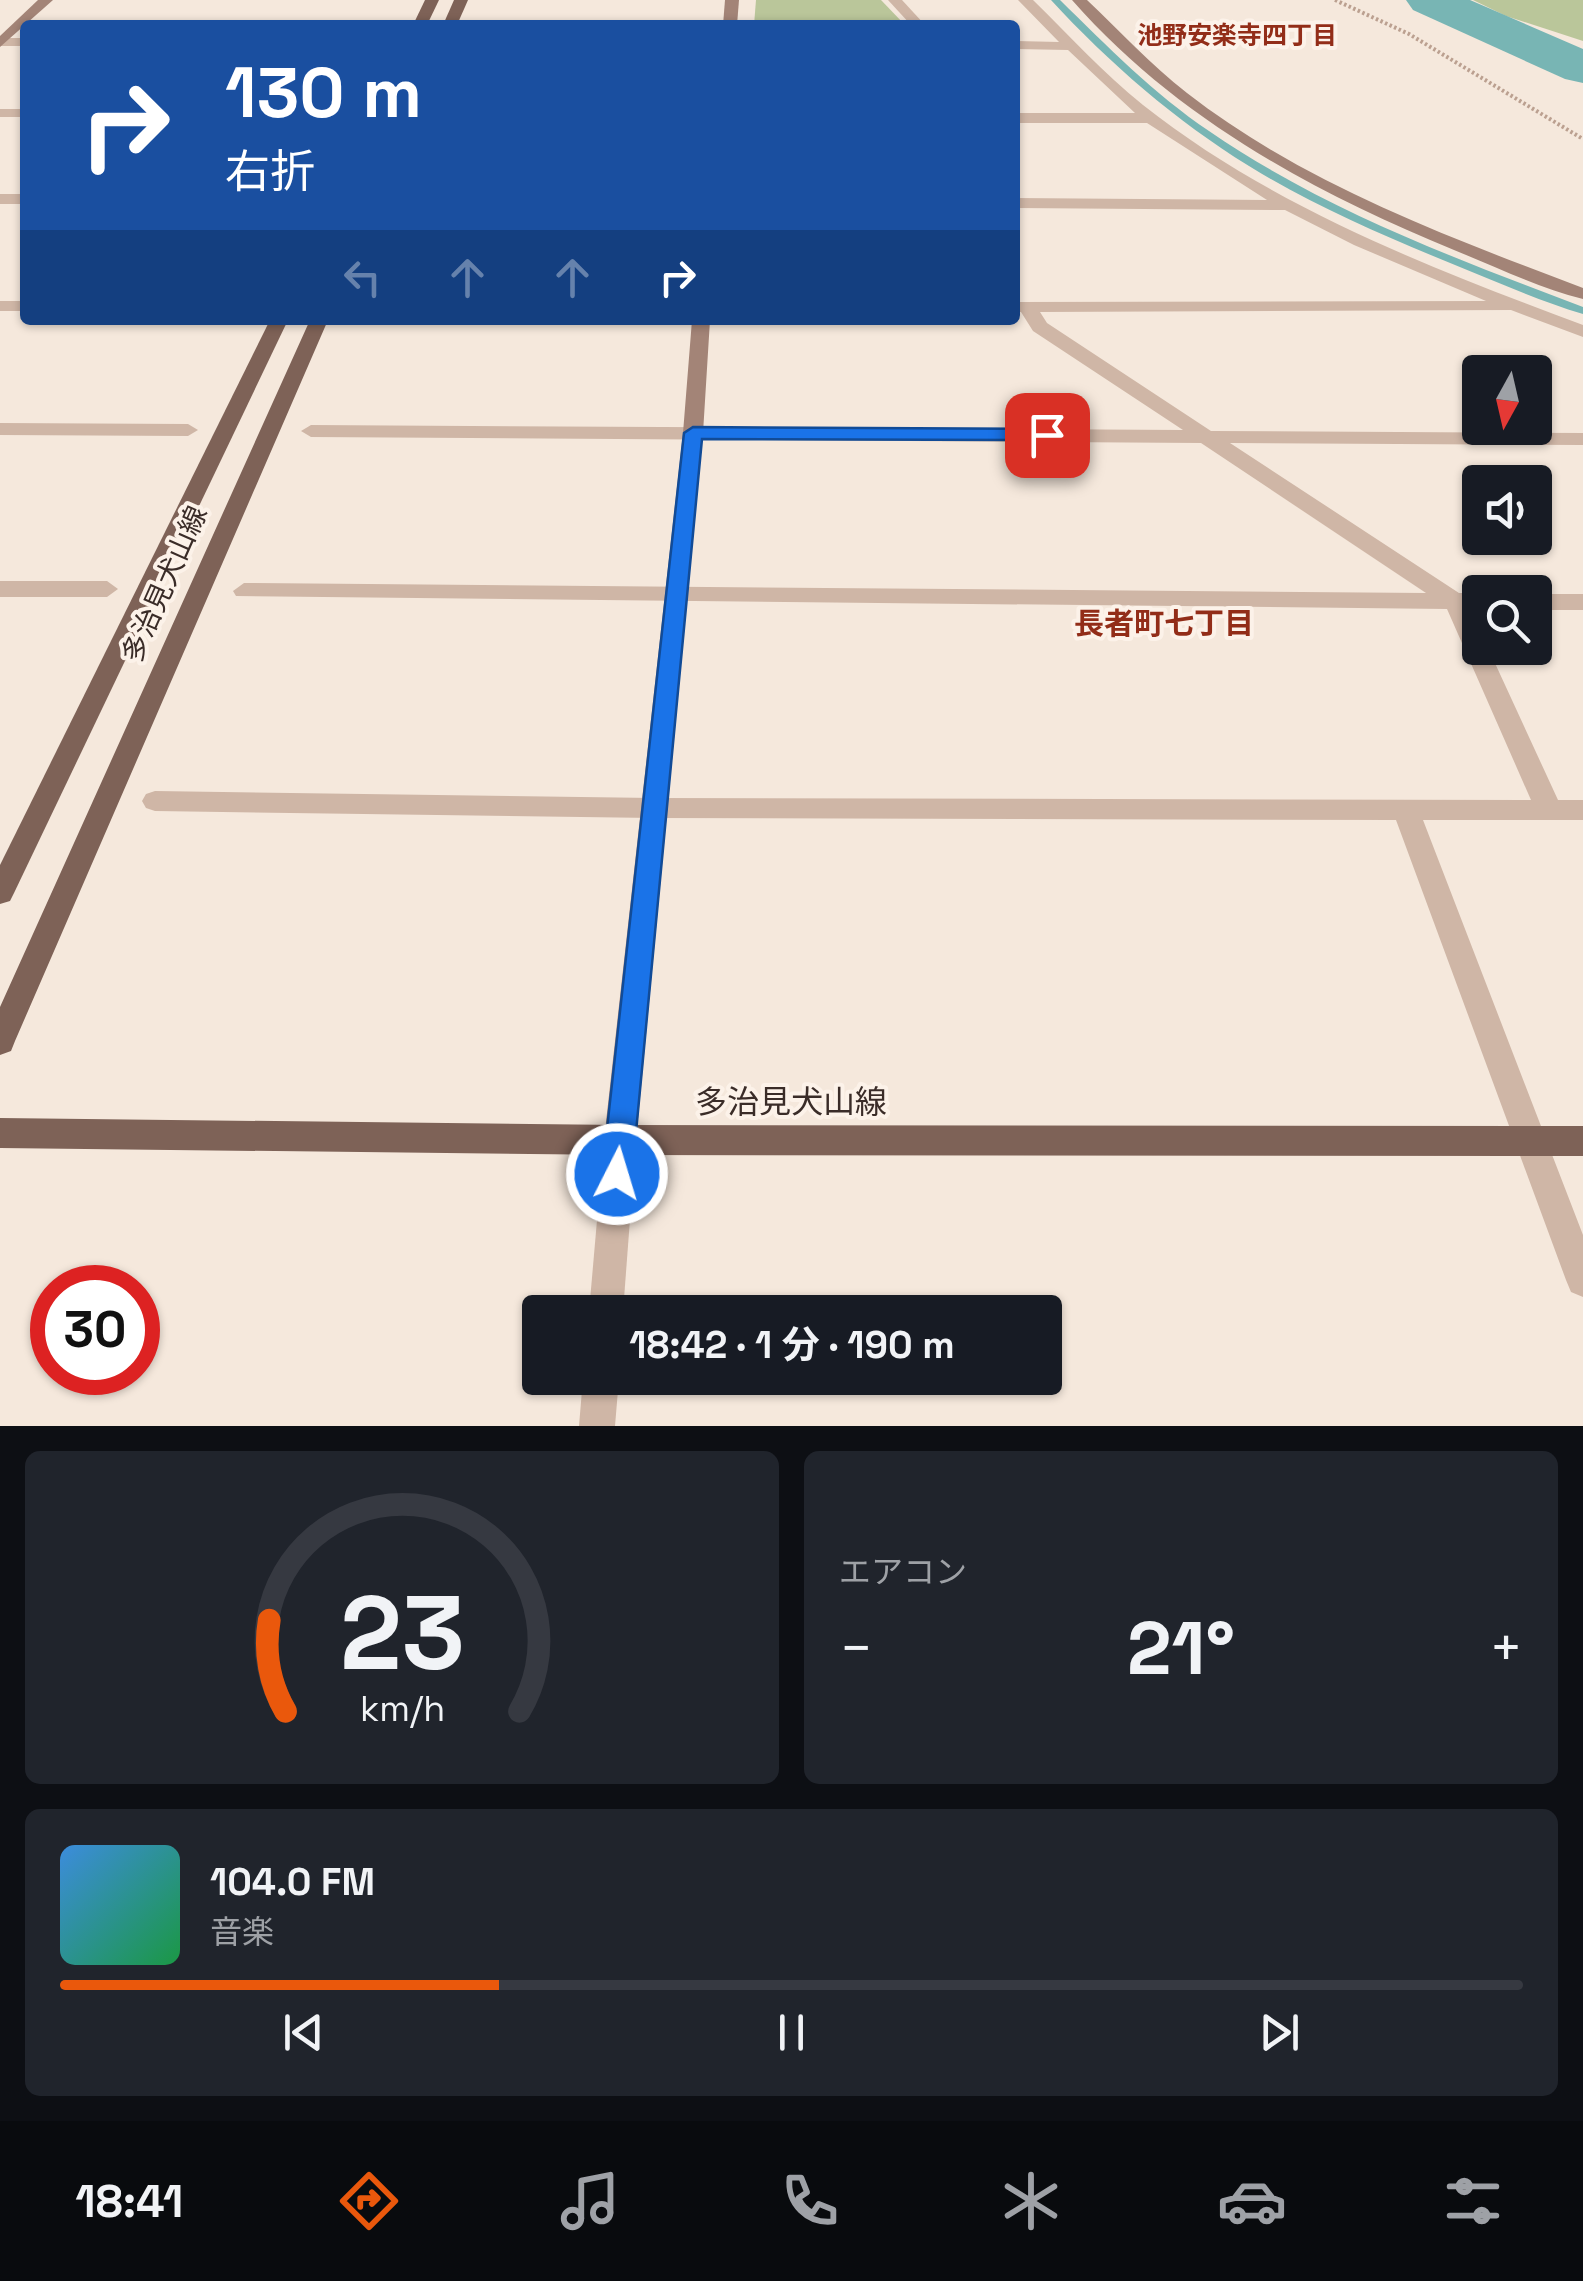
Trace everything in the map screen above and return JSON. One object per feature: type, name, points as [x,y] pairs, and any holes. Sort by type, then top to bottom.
[{"type":"main road","name":"多治見犬山線","points":[[0,893],[276,325]]},
{"type":"main road","name":"多治見犬山線","points":[[0,1041],[317,325]]},
{"type":"main road","name":"多治見犬山線","points":[[0,1133],[620,1140],[1583,1140]]},
{"type":"street","points":[[24,20],[46,0]]},
{"type":"street","points":[[895,0],[913,20]]},
{"type":"street","points":[[1026,0],[1149,118],[1284,205],[1372,248],[1583,332]]},
{"type":"street","points":[[1078,0],[1184,98],[1260,149],[1392,219],[1583,294]]},
{"type":"street","points":[[0,42],[20,24]]},
{"type":"street","points":[[1020,46],[1070,46]]},
{"type":"street","points":[[1020,118],[1149,118]]},
{"type":"street","points":[[1020,204],[1284,205]]},
{"type":"street","points":[[1021,307],[1515,306]]},
{"type":"street","points":[[1021,307],[1040,327],[1454,601],[1549,810]]},
{"type":"street","points":[[607,1295],[701,325]]},
{"type":"street","points":[[0,429],[188,430]]},
{"type":"street","points":[[311,431],[1583,439]]},
{"type":"street","points":[[0,589],[107,589]]},
{"type":"street","points":[[244,591],[1462,601]]},
{"type":"street","points":[[1552,602],[1583,602]]},
{"type":"street","points":[[155,801],[654,808],[1583,810]]},
{"type":"street","points":[[1406,811],[1583,1280]]},
{"type":"street","points":[[596,1426],[599,1395]]},
{"type":"path","points":[[1335,0],[1409,34],[1583,139]]},
{"type":"green space","points":[[756,0],[881,0],[900,20],[754,20]]},
{"type":"green space","points":[[1473,0],[1583,0],[1583,41],[1506,16]]},
{"type":"waterway","points":[[1055,0],[1155,94],[1253,164],[1305,194],[1415,245],[1583,311]]},
{"type":"waterway","points":[[1430,0],[1583,68]]},
{"type":"district","name":"池野安楽寺四丁目","points":[[1237,35]]},
{"type":"district","name":"長者町七丁目","points":[[1164,623]]},
{"type":"route","points":[[617,1174],[693,433],[1047,435]]}]
